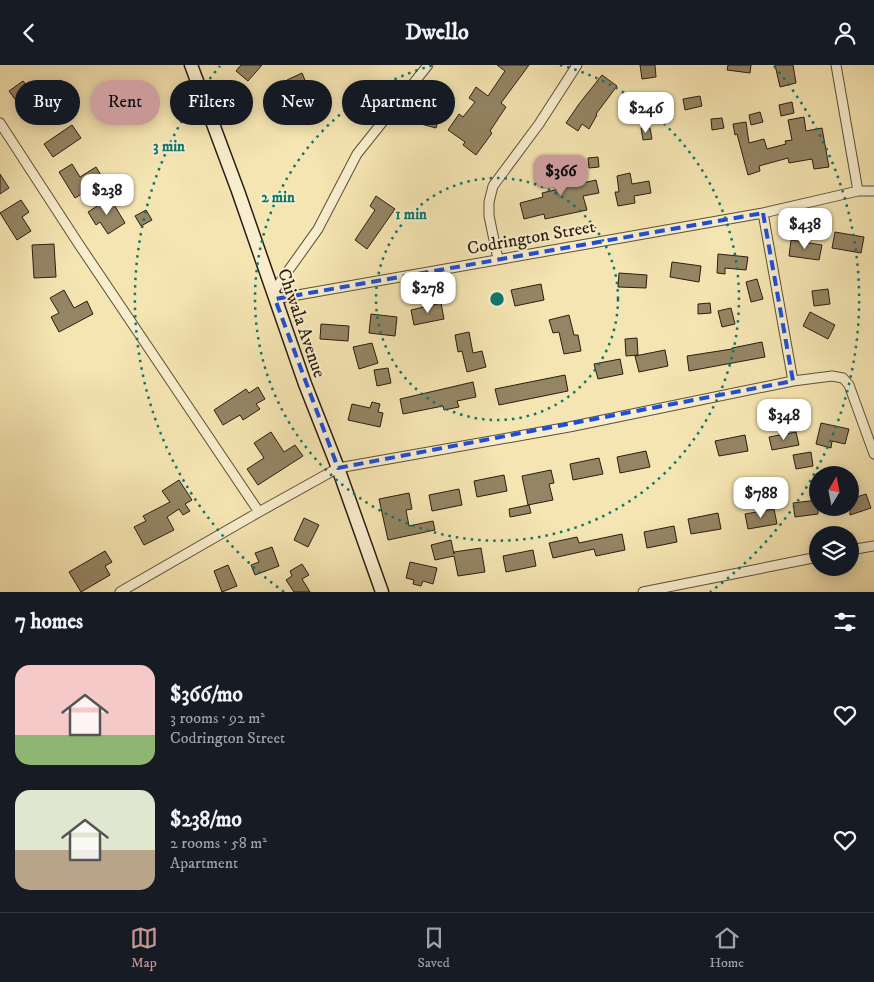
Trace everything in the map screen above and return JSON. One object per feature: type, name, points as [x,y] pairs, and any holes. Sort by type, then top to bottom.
[{"type":"main road","name":"Chiwala Avenue","points":[[191,65],[382,592]]},
{"type":"street","points":[[274,295],[318,229],[356,154],[428,65]]},
{"type":"street","points":[[498,259],[488,202],[493,186],[539,124],[577,65]]},
{"type":"street","points":[[836,65],[858,191],[874,191]]},
{"type":"street","points":[[0,123],[78,243],[259,512]]},
{"type":"street","name":"Codrington Street","points":[[274,295],[498,259],[763,213],[858,191]]},
{"type":"street","points":[[763,213],[792,381]]},
{"type":"street","points":[[120,592],[338,468],[569,427],[792,381],[832,376],[843,378],[849,385],[874,454]]},
{"type":"street","points":[[859,548],[874,545]]},
{"type":"street","points":[[642,592],[809,559]]},
{"type":"highlighted area","points":[[763,213],[793,381],[338,468],[275,299]]},
{"type":"building","points":[[241,65],[262,65],[249,80],[236,71]]},
{"type":"building","points":[[497,65],[529,65],[501,103],[506,107],[490,131],[492,133],[476,155],[463,145],[465,142],[448,130],[451,125],[455,125],[455,120],[459,114],[463,117],[475,102],[469,98],[476,87],[488,96],[505,71]]},
{"type":"building","points":[[640,65],[655,65],[656,77],[642,79]]},
{"type":"building","points":[[728,65],[751,65],[750,73],[727,70]]},
{"type":"building","points":[[775,65],[793,65],[796,83],[780,87]]},
{"type":"building","points":[[302,73],[305,80],[287,80]]},
{"type":"building","points":[[602,75],[617,86],[596,114],[589,129],[582,124],[578,131],[566,123]]},
{"type":"building","points":[[15,87],[15,99],[9,91]]},
{"type":"building","points":[[700,96],[702,106],[685,110],[683,99]]},
{"type":"building","points":[[792,102],[794,113],[781,116],[779,105]]},
{"type":"building","points":[[760,112],[763,122],[751,125],[749,115]]},
{"type":"building","points":[[804,117],[806,131],[822,128],[829,167],[814,169],[812,159],[789,163],[788,158],[759,166],[760,171],[748,175],[733,124],[746,122],[749,143],[764,139],[767,149],[786,144],[785,141],[792,140],[788,120]]},
{"type":"building","points":[[722,118],[724,128],[712,130],[711,119]]},
{"type":"building","points":[[72,125],[81,138],[53,157],[44,144]]},
{"type":"building","points":[[425,125],[437,125],[436,128]]},
{"type":"building","points":[[641,128],[650,128],[652,139],[643,140]]},
{"type":"building","points":[[598,157],[599,167],[589,168],[588,158]]},
{"type":"building","points":[[569,162],[574,185],[596,180],[599,193],[583,196],[587,210],[545,219],[544,214],[524,219],[520,203],[543,197],[542,193],[559,189],[553,166]]},
{"type":"building","points":[[72,164],[80,177],[96,167],[104,180],[75,198],[59,172]]},
{"type":"building","points":[[630,173],[632,184],[649,181],[651,193],[634,196],[635,203],[618,206],[615,192],[619,192],[617,176]]},
{"type":"building","points":[[0,174],[9,188],[0,194]]},
{"type":"building","points":[[376,196],[395,209],[367,249],[355,240],[375,210],[370,206]]},
{"type":"building","points":[[110,198],[125,223],[108,234],[100,222],[96,225],[88,212]]},
{"type":"building","points":[[21,200],[29,212],[22,217],[31,231],[17,240],[0,213]]},
{"type":"building","points":[[146,210],[152,220],[141,226],[135,216]]},
{"type":"building","points":[[835,232],[864,237],[861,253],[832,248]]},
{"type":"building","points":[[791,240],[822,245],[819,260],[789,256]]},
{"type":"building","points":[[54,244],[56,277],[34,278],[32,245]]},
{"type":"building","points":[[718,254],[748,257],[746,270],[725,268],[725,274],[717,273]]},
{"type":"building","points":[[672,262],[701,266],[699,282],[670,277]]},
{"type":"building","points":[[619,273],[647,275],[646,288],[618,287]]},
{"type":"building","points":[[757,279],[763,299],[751,302],[746,282]]},
{"type":"building","points":[[541,284],[544,300],[515,306],[511,290]]},
{"type":"building","points":[[828,289],[830,304],[814,306],[812,291]]},
{"type":"building","points":[[64,290],[74,308],[87,301],[93,314],[59,332],[51,317],[59,313],[50,298]]},
{"type":"building","points":[[441,303],[444,319],[414,325],[411,310]]},
{"type":"building","points":[[710,303],[711,313],[698,314],[698,304]]},
{"type":"building","points":[[731,308],[735,324],[722,327],[718,311]]},
{"type":"building","points":[[810,312],[835,325],[828,339],[803,326]]},
{"type":"building","points":[[371,314],[397,317],[395,336],[369,333]]},
{"type":"building","points":[[569,315],[574,335],[578,335],[581,351],[564,354],[559,332],[553,333],[549,320]]},
{"type":"building","points":[[321,324],[349,326],[348,341],[320,339]]},
{"type":"building","points":[[469,332],[473,353],[482,351],[486,367],[467,372],[462,351],[458,352],[455,335]]},
{"type":"building","points":[[637,338],[638,355],[626,356],[625,339]]},
{"type":"building","points":[[762,342],[765,357],[689,371],[687,356]]},
{"type":"building","points":[[372,343],[378,363],[359,369],[353,347]]},
{"type":"building","points":[[665,350],[668,366],[639,372],[635,356]]},
{"type":"building","points":[[620,359],[623,374],[598,379],[594,364]]},
{"type":"building","points":[[388,368],[391,383],[377,386],[374,370]]},
{"type":"building","points":[[565,375],[568,391],[499,405],[495,389]]},
{"type":"building","points":[[473,382],[476,397],[457,401],[459,407],[444,410],[443,406],[403,414],[400,399]]},
{"type":"building","points":[[258,387],[265,399],[256,404],[260,409],[243,420],[240,415],[223,425],[214,410],[246,389],[249,393]]},
{"type":"building","points":[[372,402],[380,404],[378,412],[383,413],[380,427],[348,420],[352,404],[370,408]]},
{"type":"building","points":[[821,423],[849,429],[845,444],[832,441],[831,448],[816,444]]},
{"type":"building","points":[[271,432],[284,452],[295,445],[303,456],[258,485],[247,469],[264,458],[254,443]]},
{"type":"building","points":[[796,432],[799,445],[772,450],[769,437]]},
{"type":"building","points":[[745,435],[748,451],[719,456],[715,441]]},
{"type":"building","points":[[646,451],[650,467],[620,473],[617,457]]},
{"type":"building","points":[[811,452],[813,466],[796,469],[793,455]]},
{"type":"building","points":[[599,458],[603,474],[573,480],[570,464]]},
{"type":"building","points":[[551,470],[554,483],[549,484],[553,500],[528,505],[522,476]]},
{"type":"building","points":[[504,475],[507,491],[477,497],[474,481]]},
{"type":"building","points":[[179,480],[192,500],[185,504],[190,511],[183,515],[179,509],[167,517],[174,530],[144,545],[134,527],[146,521],[143,516],[170,502],[162,491]]},
{"type":"building","points":[[459,489],[462,505],[432,511],[429,495]]},
{"type":"building","points":[[409,493],[412,509],[406,510],[409,526],[433,521],[435,530],[388,540],[379,499]]},
{"type":"building","points":[[866,494],[871,508],[859,512],[859,496]]},
{"type":"building","points":[[809,501],[809,515],[795,517],[793,503]]},
{"type":"building","points":[[529,505],[531,513],[510,517],[509,509]]},
{"type":"building","points":[[774,509],[777,524],[748,529],[745,514]]},
{"type":"building","points":[[718,513],[721,529],[691,534],[688,519]]},
{"type":"building","points":[[304,518],[319,525],[308,547],[294,540]]},
{"type":"building","points":[[674,526],[677,542],[647,548],[644,532]]},
{"type":"building","points":[[622,534],[625,550],[596,556],[594,549],[553,558],[549,543],[577,537],[579,543]]},
{"type":"building","points":[[451,540],[454,554],[454,552],[481,548],[485,572],[458,576],[454,556],[435,560],[431,545]]},
{"type":"building","points":[[272,547],[279,566],[255,575],[251,565],[259,562],[255,553]]},
{"type":"building","points":[[533,550],[536,566],[506,572],[503,556]]},
{"type":"building","points":[[105,551],[112,562],[105,566],[110,575],[81,592],[69,572]]},
{"type":"building","points":[[410,562],[437,568],[433,584],[423,581],[421,586],[413,584],[414,580],[406,578]]},
{"type":"building","points":[[302,564],[309,575],[302,579],[310,592],[294,592],[286,580],[292,576],[290,571]]},
{"type":"building","points":[[228,565],[237,586],[222,592],[214,571]]}]
